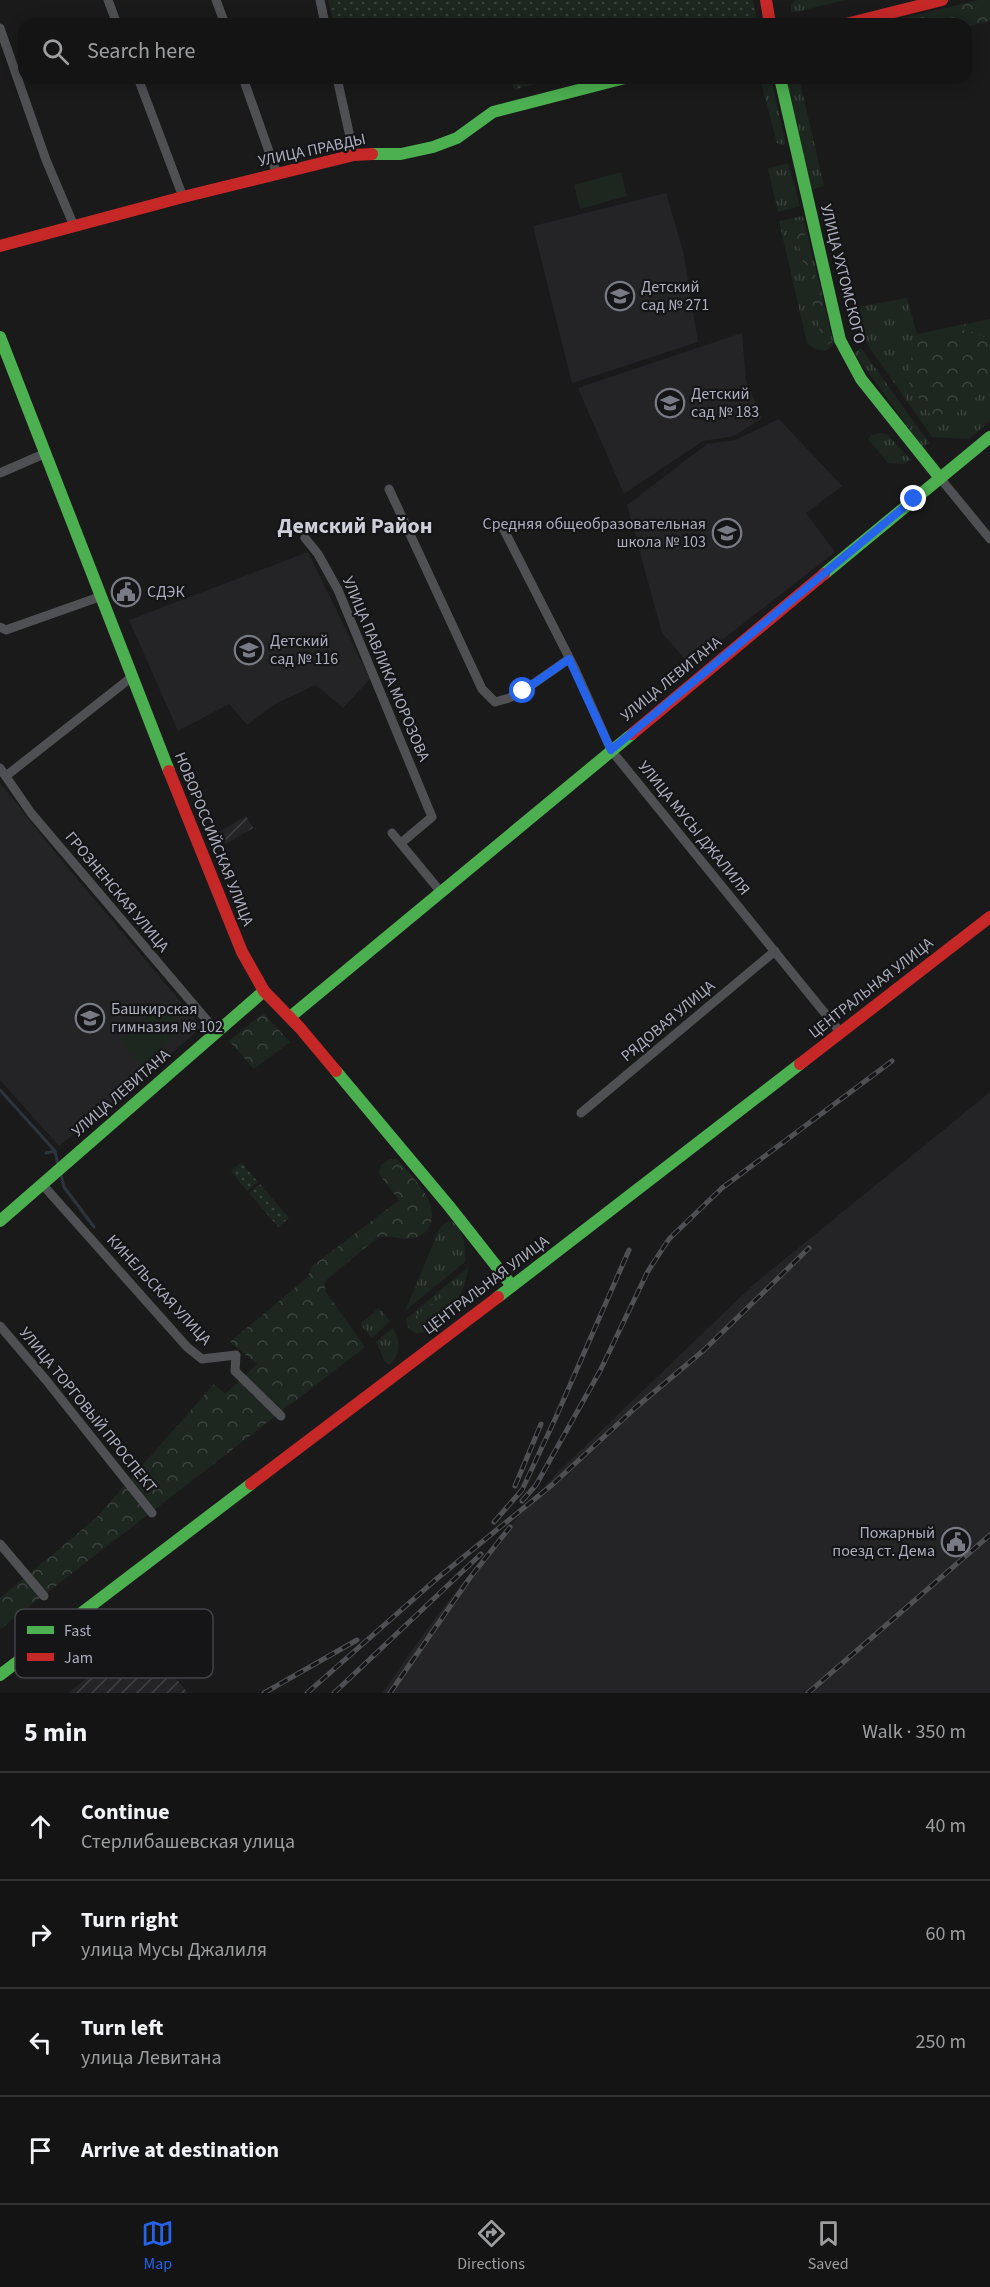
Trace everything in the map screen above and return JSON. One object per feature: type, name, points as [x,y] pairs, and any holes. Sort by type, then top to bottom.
[{"type":"main road","points":[[766,0],[769,18]]},
{"type":"main road","points":[[870,18],[942,0]]},
{"type":"main road","name":"УЛИЦА ПРАВДЫ","points":[[0,246],[183,197],[354,155],[401,154],[448,142],[463,134],[482,116],[602,84]]},
{"type":"main road","name":"УЛИЦА УХТОМСКОГО","points":[[781,84],[840,340],[861,379],[940,478]]},
{"type":"main road","name":"НОВОРОССИЙСКАЯ УЛИЦА","points":[[0,337],[208,872],[242,952],[264,991],[290,1017],[449,1206],[512,1286]]},
{"type":"main road","name":"УЛИЦА ЛЕВИТАНА","points":[[290,1017],[990,437]]},
{"type":"main road","name":"ЦЕНТРАЛЬНАЯ УЛИЦА","points":[[87,1609],[512,1286],[990,917]]},
{"type":"main road","name":"УЛИЦА ЛЕВИТАНА","points":[[0,1221],[264,991]]},
{"type":"main road","name":"ЦЕНТРАЛЬНАЯ УЛИЦА","points":[[0,1675],[15,1664]]},
{"type":"street","points":[[108,0],[115,18]]},
{"type":"street","points":[[216,0],[223,18]]},
{"type":"street","points":[[320,0],[324,18]]},
{"type":"street","points":[[0,28],[18,80]]},
{"type":"street","points":[[20,84],[46,160],[74,226]]},
{"type":"street","points":[[140,84],[183,197]]},
{"type":"street","points":[[245,84],[277,174]]},
{"type":"street","points":[[338,84],[354,155]]},
{"type":"street","points":[[0,473],[46,453]]},
{"type":"street","name":"УЛИЦА УХТОМСКОГО","points":[[940,478],[990,539]]},
{"type":"street","points":[[389,489],[482,689],[495,702],[509,698],[569,659]]},
{"type":"street","name":"УЛИЦА МУСЫ ДЖАЛИЛЯ","points":[[503,528],[569,659],[611,750],[841,1033]]},
{"type":"street","name":"УЛИЦА ПАВЛИКА МОРОЗОВА","points":[[305,538],[318,554],[338,590],[432,817],[401,843]]},
{"type":"street","points":[[0,627],[6,630],[102,596]]},
{"type":"street","points":[[3,772],[133,676]]},
{"type":"street","name":"ГРОЗНЕНСКАЯ УЛИЦА","points":[[3,772],[26,806],[216,1031]]},
{"type":"street","points":[[392,833],[440,891]]},
{"type":"street","name":"РЯДОВАЯ УЛИЦА","points":[[581,1113],[775,951]]},
{"type":"street","name":"КИНЕЛЬСКАЯ УЛИЦА","points":[[42,1184],[187,1347],[202,1359],[236,1355],[235,1371],[281,1416]]},
{"type":"street","name":"УЛИЦА ТОРГОВЫЙ ПРОСПЕКТ","points":[[0,1326],[152,1513]]},
{"type":"street","points":[[0,1544],[44,1596]]},
{"type":"shaded area","name":"Детский сад № 271","points":[[666,193],[683,251],[698,342],[572,383],[533,226]]},
{"type":"shaded area","name":"Детский сад № 183","points":[[742,333],[746,381],[762,418],[734,436],[703,441],[624,494],[578,388]]},
{"type":"shaded area","name":"Средняя общеобразовательная школа № 103","points":[[779,419],[842,486],[806,513],[835,552],[690,665],[662,633],[627,505],[707,444],[735,440]]},
{"type":"shaded area","name":"Детский сад № 116","points":[[308,552],[370,679],[343,708],[316,685],[277,703],[247,725],[229,704],[178,731],[129,620]]},
{"type":"shaded area","points":[[0,783],[57,855],[202,1027],[115,1102],[59,1146],[0,1080]]},
{"type":"shaded area","points":[[246,816],[253,828],[226,844],[219,832]]},
{"type":"shaded area","points":[[990,1092],[990,1693],[382,1693],[477,1564],[556,1474],[754,1284]]},
{"type":"shaded area","points":[[87,1678],[176,1678],[188,1693],[68,1693]]},
{"type":"green space","points":[[328,0],[753,0],[756,18],[332,18]]},
{"type":"green space","points":[[795,0],[845,0],[791,12],[791,5]]},
{"type":"green space","points":[[979,0],[990,0],[990,21],[972,26],[972,18],[904,18]]},
{"type":"green space","points":[[512,84],[536,84],[514,90]]},
{"type":"green space","points":[[762,84],[772,84],[785,141],[784,145],[777,143]]},
{"type":"green space","points":[[785,84],[800,84],[824,186],[810,190]]},
{"type":"green space","points":[[788,163],[800,206],[778,212],[768,169]]},
{"type":"green space","points":[[621,172],[627,196],[580,209],[574,185]]},
{"type":"green space","points":[[803,216],[834,344],[826,351],[815,349],[807,343],[779,221]]},
{"type":"green space","points":[[801,220],[832,342],[824,347],[793,222]]},
{"type":"green space","points":[[907,298],[917,334],[990,319],[990,421],[969,439],[932,437],[865,341],[858,307]]},
{"type":"green space","points":[[967,330],[990,339],[990,386],[939,427],[909,384],[913,337]]},
{"type":"green space","points":[[861,348],[929,443],[923,447],[854,353]]},
{"type":"green space","points":[[887,434],[911,460],[903,464],[888,463],[868,439],[871,435]]},
{"type":"green space","points":[[160,1004],[183,1028],[143,1067],[120,1042]]},
{"type":"green space","points":[[263,1013],[290,1042],[254,1069],[229,1041]]},
{"type":"green space","points":[[390,1159],[397,1159],[423,1190],[428,1199],[432,1218],[427,1231],[415,1238],[378,1237],[324,1282],[326,1292],[365,1347],[26,1609],[15,1609],[15,1617],[0,1629],[0,1598],[95,1519],[214,1384],[225,1394],[257,1364],[230,1342],[308,1277],[311,1267],[399,1200],[379,1174],[381,1165]]},
{"type":"green space","points":[[241,1162],[258,1182],[247,1191],[231,1171]]},
{"type":"green space","points":[[260,1184],[289,1218],[278,1227],[249,1193]]},
{"type":"green space","points":[[450,1221],[461,1233],[465,1262],[405,1311],[439,1230]]},
{"type":"green space","points":[[468,1267],[463,1289],[445,1318],[427,1331],[416,1334],[408,1328],[406,1319]]},
{"type":"green space","points":[[453,1289],[453,1295],[435,1319],[416,1329],[411,1326],[414,1317]]},
{"type":"green space","points":[[379,1308],[390,1321],[372,1338],[360,1324]]},
{"type":"green space","points":[[393,1328],[397,1338],[398,1352],[389,1365],[385,1362],[376,1342]]},
{"type":"waterway","points":[[0,1090],[55,1151],[58,1165]]},
{"type":"waterway","points":[[46,1153],[55,1151]]},
{"type":"waterway","points":[[61,1175],[64,1187],[94,1227]]},
{"type":"railway","points":[[522,1501],[536,1485],[600,1371],[648,1271],[669,1239],[722,1188],[892,1061]]},
{"type":"railway","points":[[307,1693],[434,1581],[553,1484],[634,1409],[704,1350],[809,1248]]},
{"type":"railway","points":[[494,1522],[522,1490],[629,1250]]},
{"type":"railway","points":[[515,1486],[541,1424]]},
{"type":"railway","points":[[390,1693],[469,1579],[510,1527]]},
{"type":"railway","points":[[808,1693],[990,1535]]},
{"type":"railway","points":[[334,1693],[481,1554]]},
{"type":"railway","points":[[264,1693],[357,1640]]},
{"type":"traffic: fast","points":[[372,154],[401,154],[433,147],[457,138],[493,112],[602,84]]},
{"type":"traffic: fast","points":[[781,84],[840,340],[861,379],[940,478]]},
{"type":"traffic: fast","points":[[0,337],[169,771]]},
{"type":"traffic: fast","points":[[824,574],[990,437]]},
{"type":"traffic: fast","points":[[290,1017],[632,734]]},
{"type":"traffic: fast","points":[[0,1221],[264,991]]},
{"type":"traffic: fast","points":[[498,1297],[800,1064]]},
{"type":"traffic: fast","points":[[336,1071],[449,1206],[512,1286]]},
{"type":"traffic: fast","points":[[87,1609],[251,1484]]},
{"type":"traffic: fast","points":[[0,1675],[15,1664]]},
{"type":"traffic: jam","points":[[766,0],[769,18]]},
{"type":"traffic: jam","points":[[870,18],[942,0]]},
{"type":"traffic: jam","points":[[0,246],[183,197],[354,155],[372,154]]},
{"type":"traffic: jam","points":[[632,734],[824,574]]},
{"type":"traffic: jam","points":[[169,771],[242,952],[264,991],[300,1028],[336,1071]]},
{"type":"traffic: jam","points":[[800,1064],[990,917]]},
{"type":"traffic: jam","points":[[251,1484],[498,1297]]},
{"type":"place","name":"Детский сад № 271","points":[[620,296]]},
{"type":"place","name":"Детский сад № 183","points":[[670,403]]},
{"type":"place","name":"Средняя общеобразовательная школа № 103","points":[[727,533]]},
{"type":"place","name":"СДЭК","points":[[126,592]]},
{"type":"place","name":"Детский сад № 116","points":[[249,650]]},
{"type":"place","name":"Башкирская гимназия № 102","points":[[90,1018]]},
{"type":"place","name":"Пожарный поезд ст. Дема","points":[[956,1542]]},
{"type":"district","name":"Демский Район","points":[[355,526]]},
{"type":"route","points":[[523,691],[569,659],[611,750],[914,499]]}]
